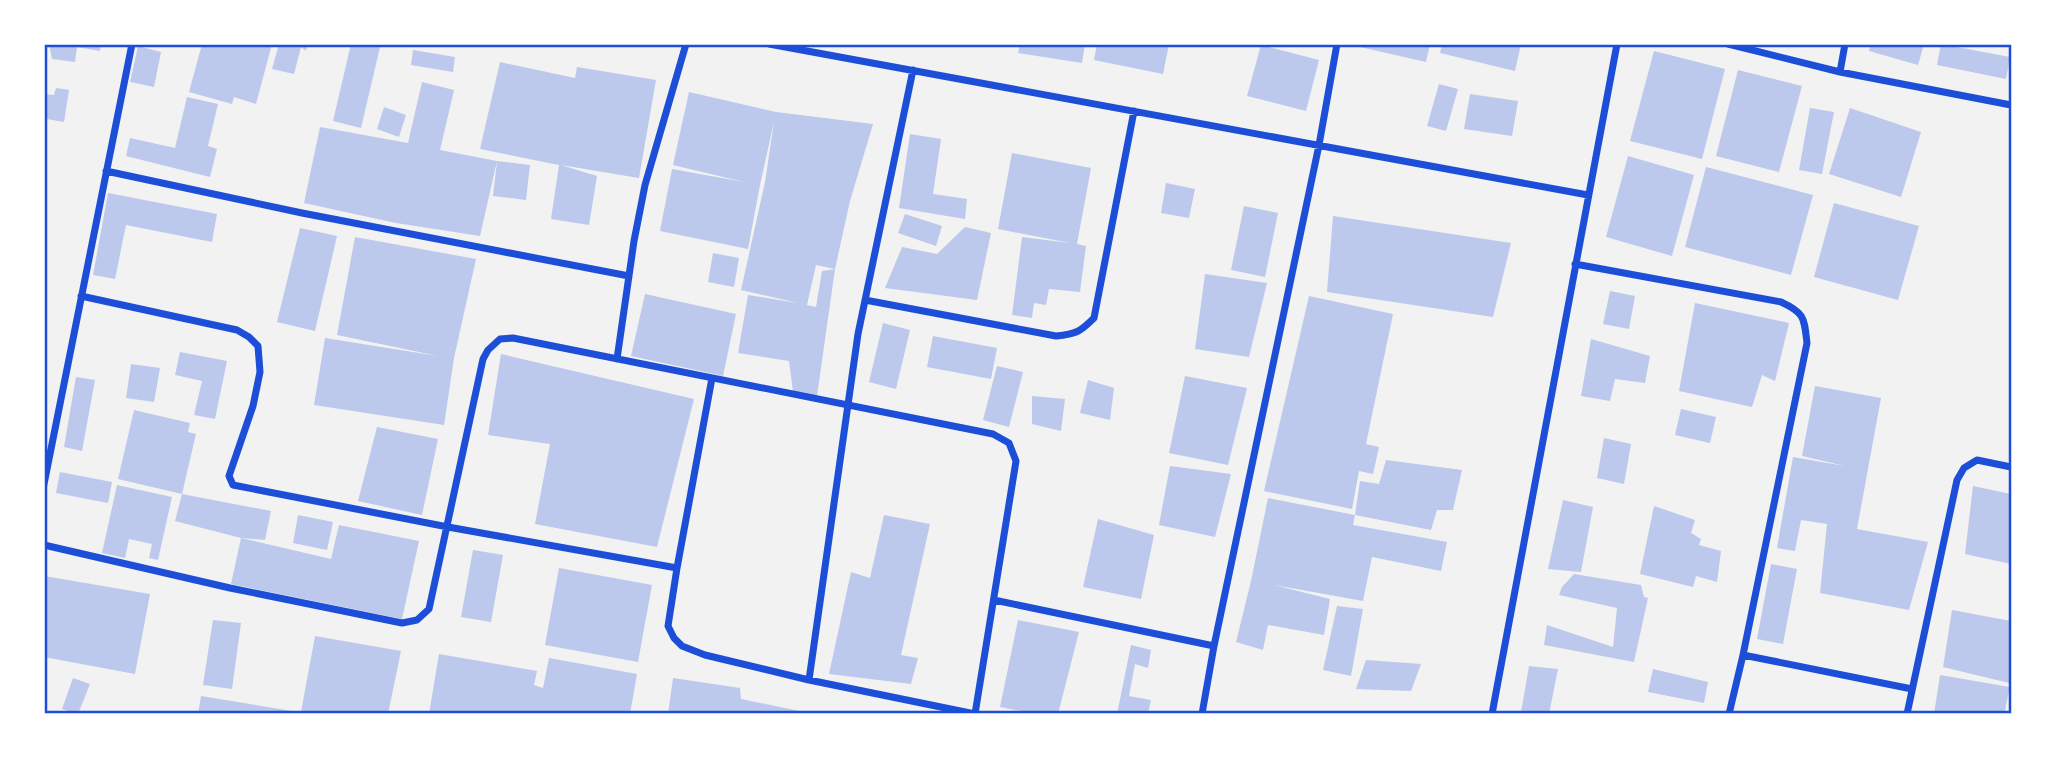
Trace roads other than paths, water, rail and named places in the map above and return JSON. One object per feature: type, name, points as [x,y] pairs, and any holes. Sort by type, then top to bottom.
[{"type":"street","points":[[44,484],[132,44]]},
{"type":"street","points":[[617,359],[645,185],[686,44]]},
{"type":"street","points":[[769,44],[1588,195]]},
{"type":"street","points":[[1202,714],[1338,44]]},
{"type":"street","points":[[1492,714],[1617,44]]},
{"type":"street","points":[[1728,44],[1840,72],[2011,105]]},
{"type":"street","points":[[1840,72],[1845,44]]},
{"type":"street","points":[[809,680],[865,300],[913,70]]},
{"type":"street","points":[[865,300],[1056,336],[1074,334],[1083,329],[1094,318],[1134,111]]},
{"type":"street","points":[[106,171],[302,213],[629,276]]},
{"type":"street","points":[[1575,264],[1781,302],[1793,307],[1804,318],[1807,343],[1729,714]]},
{"type":"street","points":[[81,296],[237,330],[258,346],[260,372],[253,406],[229,476],[233,485],[677,568]]},
{"type":"street","points":[[44,545],[230,588],[402,623],[417,620],[429,609],[478,377],[488,350],[500,339],[513,338],[993,434],[1009,443],[1016,461],[975,714],[809,680],[705,655],[682,646],[674,638],[668,626],[712,378]]},
{"type":"street","points":[[1908,714],[1957,480],[1964,468],[1977,460],[2011,467]]},
{"type":"street","points":[[993,600],[1214,646]]},
{"type":"street","points":[[1743,655],[1912,689]]}]
